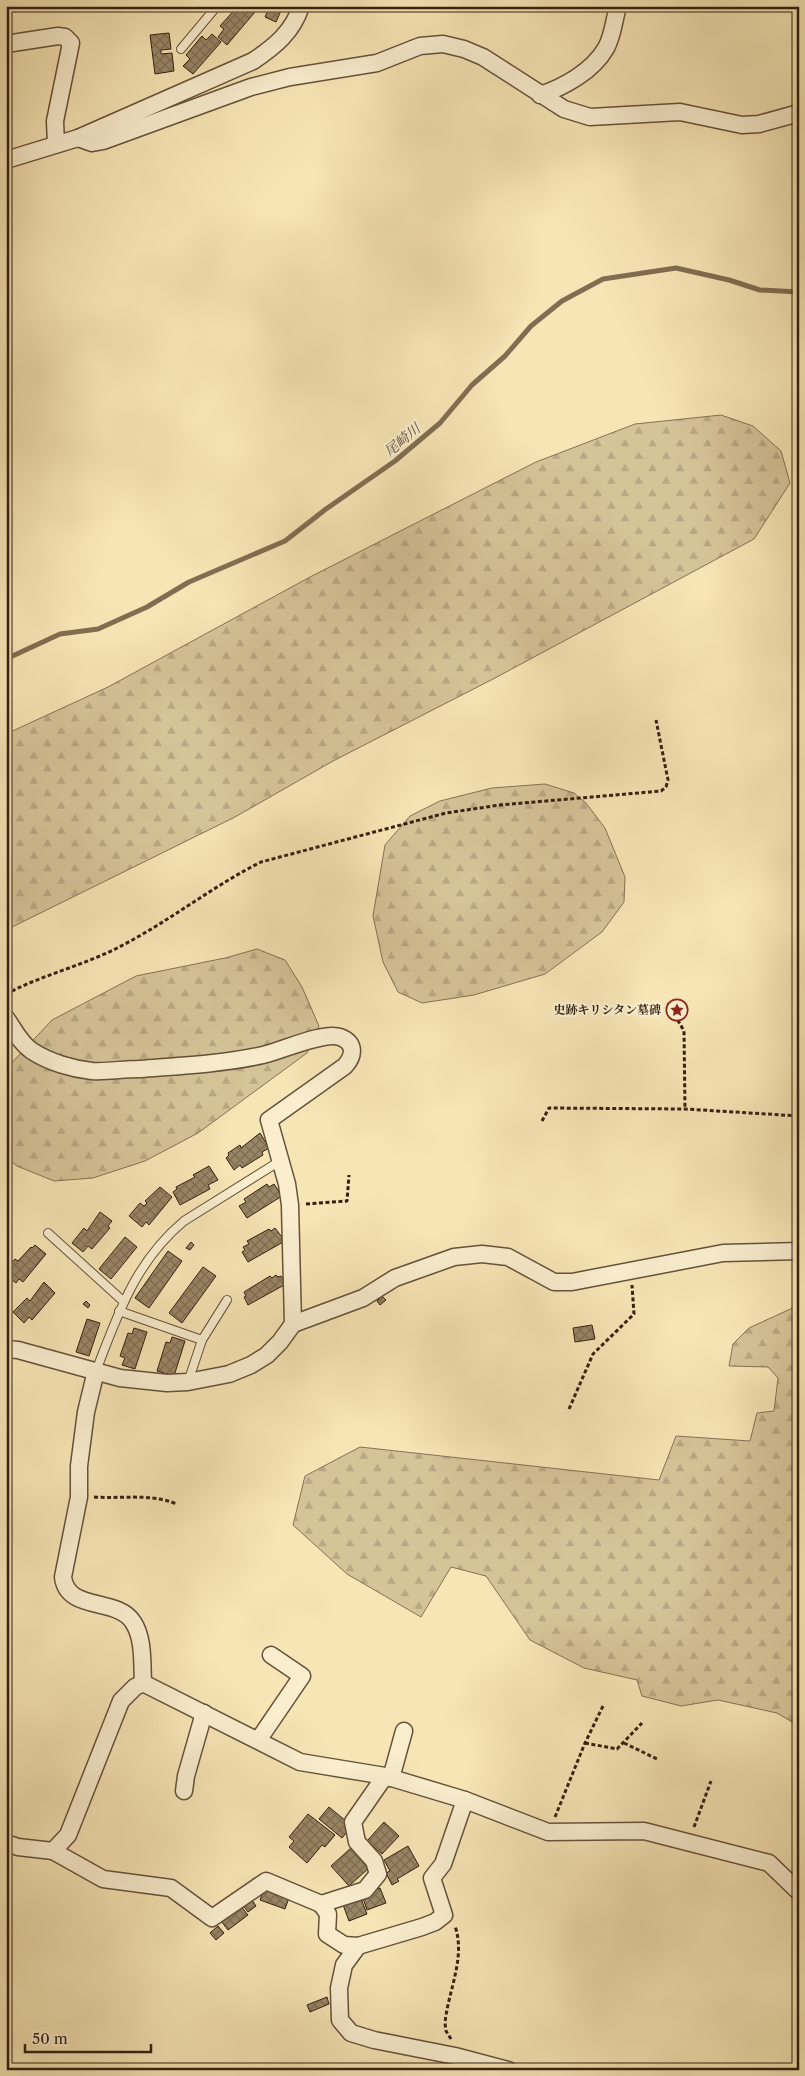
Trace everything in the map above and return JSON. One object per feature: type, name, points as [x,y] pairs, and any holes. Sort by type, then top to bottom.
[{"type":"street","points":[[6,160],[78,138],[253,62],[281,40],[298,16],[301,6]]},
{"type":"street","points":[[540,94],[556,89],[570,81],[600,56],[610,39],[618,6]]},
{"type":"street","points":[[6,44],[58,36],[65,37],[71,43],[55,120],[56,144]]},
{"type":"street","points":[[78,138],[92,143],[103,141],[250,87],[290,77],[377,63],[420,46],[443,44],[464,48],[483,57],[564,109],[590,117],[680,112],[742,125],[759,124],[799,113]]},
{"type":"street","points":[[6,1018],[21,1042],[30,1049],[64,1065],[93,1071],[191,1066],[262,1055],[329,1036],[344,1039],[352,1047],[352,1058],[345,1066],[269,1120],[281,1160],[290,1205],[293,1324]]},
{"type":"street","points":[[6,1349],[129,1379],[167,1383],[188,1382],[229,1374],[251,1365],[268,1355],[293,1324],[363,1298],[395,1278],[454,1257],[482,1254],[508,1257],[554,1282],[572,1282],[723,1253],[799,1251]]},
{"type":"street","points":[[96,1371],[86,1412],[79,1466],[79,1497],[63,1577],[64,1584],[75,1597],[122,1611],[129,1616],[138,1631],[144,1683]]},
{"type":"street","points":[[259,1739],[302,1676],[271,1655]]},
{"type":"street","points":[[144,1683],[259,1739],[300,1762],[388,1777],[465,1800],[548,1832],[644,1831],[769,1862],[799,1892]]},
{"type":"street","points":[[53,1851],[68,1835],[121,1701],[135,1687],[144,1683]]},
{"type":"street","points":[[184,1791],[186,1776],[204,1713]]},
{"type":"street","points":[[320,1904],[365,1890],[378,1874],[374,1861],[357,1842],[353,1822],[388,1777],[404,1731]]},
{"type":"street","points":[[6,1843],[18,1847],[53,1851],[103,1879],[171,1888],[212,1918],[266,1880],[320,1904],[328,1914],[327,1934],[344,1945],[358,1946],[422,1927],[435,1922],[444,1914],[432,1878],[443,1864],[465,1800]]},
{"type":"street","points":[[358,1946],[344,1965],[339,1988],[340,2020],[344,2028],[351,2033],[374,2040],[455,2056],[508,2070]]},
{"type":"lane","points":[[181,49],[217,6]]},
{"type":"lane","points":[[96,1371],[123,1300],[136,1276],[170,1232],[184,1221],[281,1160]]},
{"type":"lane","points":[[48,1233],[123,1300]]},
{"type":"lane","points":[[188,1382],[202,1340],[227,1300]]},
{"type":"lane","points":[[119,1311],[202,1340]]},
{"type":"path","points":[[6,994],[34,979],[99,957],[124,945],[233,876],[261,862],[446,813],[500,805],[662,791],[666,788],[668,780],[656,720]]},
{"type":"path","points":[[668,1003],[684,1031],[685,1109]]},
{"type":"path","points":[[542,1121],[549,1108],[685,1109],[799,1116]]},
{"type":"path","points":[[290,1205],[347,1201],[349,1175]]},
{"type":"path","points":[[569,1409],[593,1354],[634,1314],[630,1272]]},
{"type":"path","points":[[79,1497],[147,1496],[163,1498],[177,1504]]},
{"type":"path","points":[[548,1832],[585,1743],[603,1706]]},
{"type":"path","points":[[585,1743],[612,1750],[617,1749],[642,1723]]},
{"type":"path","points":[[624,1743],[659,1760]]},
{"type":"path","points":[[688,1842],[711,1781]]},
{"type":"path","points":[[444,1914],[450,1918],[458,1935],[459,1954],[445,2023],[446,2031],[452,2040],[455,2056]]},
{"type":"green space","points":[[721,415],[753,426],[781,451],[790,483],[754,539],[495,678],[333,761],[235,817],[6,930],[6,734],[108,687],[310,577],[536,462],[635,424]]},
{"type":"green space","points":[[545,784],[574,793],[586,803],[605,828],[625,877],[624,902],[602,932],[545,974],[474,995],[422,1003],[398,992],[383,962],[373,916],[385,845],[410,816],[440,801],[492,788]]},
{"type":"green space","points":[[257,949],[285,960],[302,987],[319,1026],[307,1053],[198,1133],[145,1161],[93,1178],[54,1181],[17,1166],[6,1157],[6,1069],[52,1020],[136,976],[225,958]]},
{"type":"green space","points":[[799,1305],[799,1726],[777,1713],[718,1700],[681,1706],[642,1696],[637,1680],[584,1668],[530,1640],[486,1576],[451,1567],[421,1617],[347,1574],[293,1525],[305,1476],[360,1447],[659,1480],[676,1436],[750,1441],[757,1413],[774,1411],[778,1378],[768,1367],[729,1366],[733,1344],[749,1328]]},
{"type":"building","points":[[244,6],[248,6],[255,12],[227,45],[218,37],[224,29],[220,26],[237,7],[241,10]]},
{"type":"building","points":[[266,6],[283,6],[276,22],[265,17],[269,8]]},
{"type":"building","points":[[169,33],[171,49],[161,50],[161,54],[172,53],[174,71],[155,74],[150,35]]},
{"type":"building","points":[[212,34],[221,42],[193,74],[183,66],[190,59],[186,55],[202,36],[206,40]]},
{"type":"building","points":[[260,1133],[269,1148],[262,1152],[263,1155],[242,1168],[240,1165],[234,1170],[226,1158],[229,1155],[228,1153],[240,1145],[241,1148]]},
{"type":"building","points":[[209,1166],[218,1180],[208,1185],[210,1189],[180,1205],[173,1192],[177,1189],[176,1187],[195,1177],[193,1175]]},
{"type":"building","points":[[267,1184],[269,1187],[274,1184],[282,1196],[247,1218],[239,1206],[246,1202],[244,1199]]},
{"type":"building","points":[[160,1187],[172,1197],[149,1225],[146,1222],[142,1227],[129,1216],[140,1203],[144,1206],[147,1203],[145,1201]]},
{"type":"building","points":[[100,1212],[112,1221],[108,1226],[110,1228],[92,1249],[88,1246],[83,1252],[72,1243],[84,1228],[87,1231]]},
{"type":"building","points":[[275,1228],[285,1241],[248,1262],[242,1252],[245,1250],[243,1247],[249,1244],[247,1241],[269,1229],[271,1231]]},
{"type":"building","points":[[125,1237],[137,1247],[111,1279],[99,1269]]},
{"type":"building","points":[[191,1242],[194,1245],[190,1250],[186,1248]]},
{"type":"building","points":[[35,1245],[46,1254],[23,1282],[19,1279],[16,1283],[6,1275],[6,1269],[15,1259],[18,1261]]},
{"type":"building","points":[[168,1251],[182,1261],[149,1308],[135,1298]]},
{"type":"building","points":[[203,1267],[216,1276],[182,1323],[169,1313]]},
{"type":"building","points":[[276,1275],[278,1277],[281,1276],[286,1284],[248,1305],[244,1292],[270,1276],[272,1278]]},
{"type":"building","points":[[44,1282],[55,1293],[32,1320],[29,1317],[24,1323],[13,1312],[27,1298],[30,1301]]},
{"type":"building","points":[[382,1296],[386,1300],[380,1305],[377,1301]]},
{"type":"building","points":[[86,1301],[90,1305],[88,1308],[83,1304]]},
{"type":"building","points":[[87,1319],[100,1323],[89,1356],[76,1352]]},
{"type":"building","points":[[592,1325],[595,1339],[575,1342],[573,1328]]},
{"type":"building","points":[[134,1328],[147,1332],[135,1369],[122,1365],[125,1358],[120,1356],[128,1333],[132,1334]]},
{"type":"building","points":[[172,1337],[185,1341],[174,1376],[157,1371],[166,1342],[170,1343]]},
{"type":"building","points":[[329,1807],[346,1821],[344,1822],[350,1828],[342,1838],[319,1819]]},
{"type":"building","points":[[308,1814],[335,1835],[325,1847],[322,1845],[307,1863],[289,1847],[294,1841],[289,1837]]},
{"type":"building","points":[[384,1822],[399,1836],[382,1854],[367,1841]]},
{"type":"building","points":[[408,1846],[419,1866],[397,1879],[399,1881],[392,1885],[386,1873],[390,1871],[384,1860]]},
{"type":"building","points":[[352,1847],[370,1867],[349,1886],[331,1866]]},
{"type":"building","points":[[265,1886],[290,1895],[285,1909],[260,1900]]},
{"type":"building","points":[[380,1888],[386,1903],[367,1910],[362,1895]]},
{"type":"building","points":[[360,1896],[367,1914],[349,1921],[342,1902]]},
{"type":"building","points":[[250,1897],[256,1906],[248,1912],[242,1904]]},
{"type":"building","points":[[240,1905],[248,1915],[228,1930],[221,1921]]},
{"type":"building","points":[[218,1926],[224,1933],[216,1940],[210,1933]]},
{"type":"building","points":[[327,1997],[329,2004],[310,2012],[307,2005]]},
{"type":"waterway","name":"尾崎川","points":[[6,659],[60,634],[98,629],[147,607],[189,582],[285,541],[326,509],[395,461],[440,423],[472,385],[505,356],[531,326],[562,301],[603,279],[676,268],[729,280],[760,290],[799,292]]},
{"type":"place","name":"史跡キリシタン墓碑","points":[[677,1010]]}]
